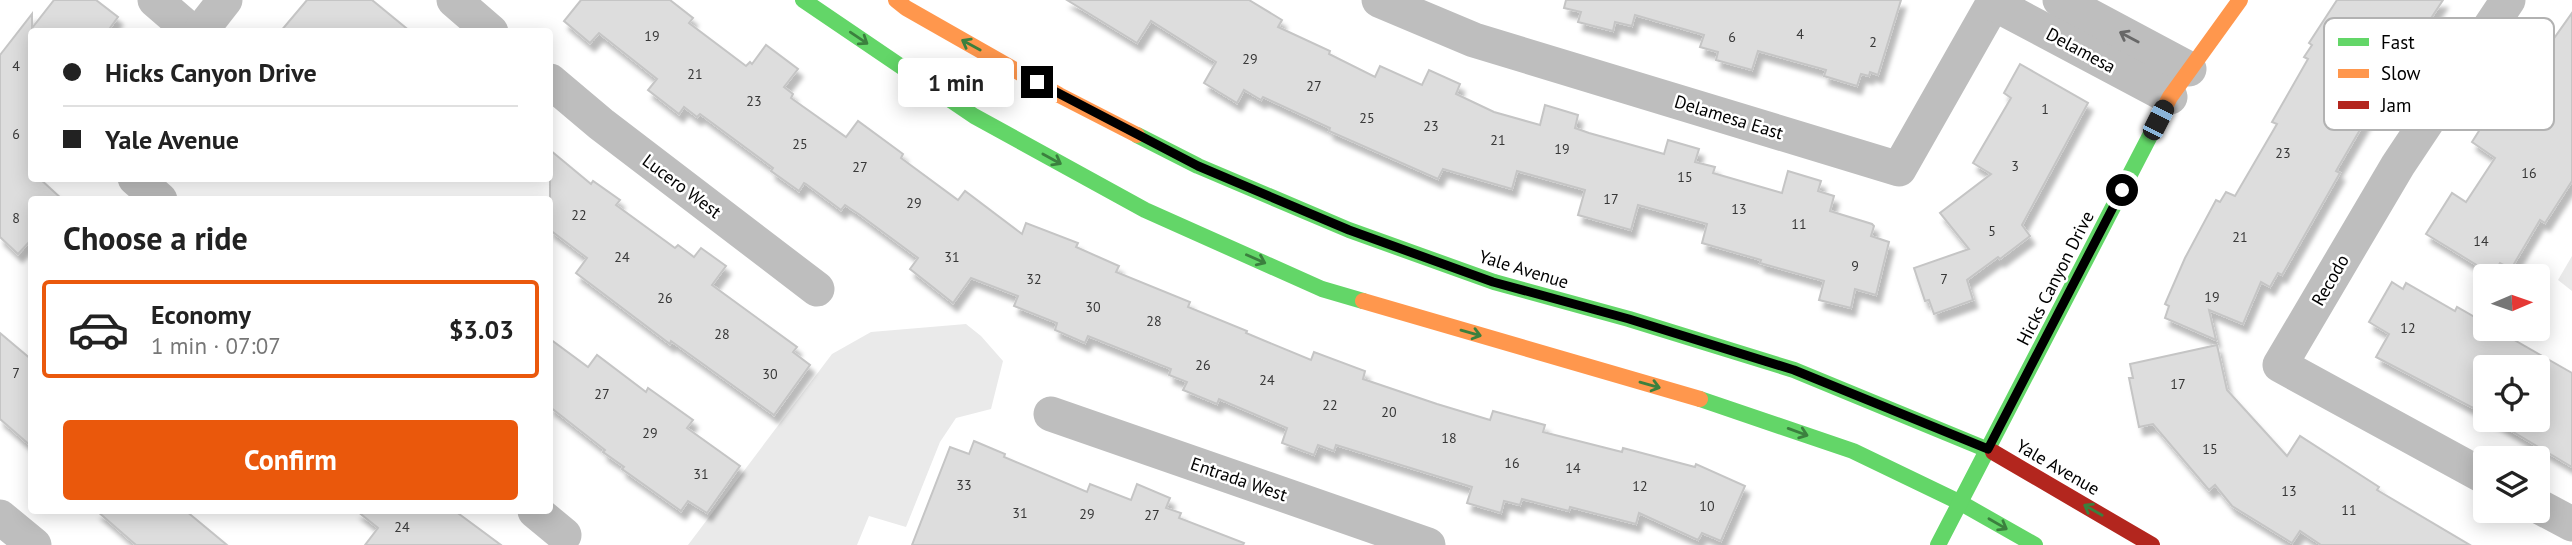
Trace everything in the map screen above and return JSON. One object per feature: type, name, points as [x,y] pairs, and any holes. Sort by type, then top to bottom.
[{"type":"main road","points":[[803,0],[974,116],[1145,210],[1322,289],[1734,408],[1853,451],[1961,503],[2035,545]]},
{"type":"main road","name":"Yale Avenue","points":[[896,0],[1059,95],[1175,154],[1349,230],[1493,282],[1629,319],[1794,370],[1988,449],[2152,545]]},
{"type":"main road","name":"Hicks Canyon Drive","points":[[1938,545],[2180,83],[2240,0]]},
{"type":"street","points":[[155,0],[187,28]]},
{"type":"street","points":[[203,28],[225,0]]},
{"type":"street","points":[[454,0],[486,28]]},
{"type":"street","name":"Delamesa East","points":[[1379,0],[1474,40],[1899,169],[1994,2]]},
{"type":"street","name":"Delamesa","points":[[2060,0],[2180,83]]},
{"type":"street","name":"Recodo","points":[[2496,18],[2508,0]]},
{"type":"street","name":"Delamesa","points":[[1994,2],[2180,83]]},
{"type":"street","name":"Lucero West","points":[[553,84],[601,124],[817,289]]},
{"type":"street","name":"Recodo","points":[[2421,130],[2280,365],[2473,470]]},
{"type":"street","points":[[140,182],[155,196]]},
{"type":"street","name":"Entrada West","points":[[1051,414],[1428,545]]},
{"type":"street","points":[[2550,512],[2572,524]]},
{"type":"street","points":[[539,514],[564,535]]},
{"type":"street","points":[[0,517],[34,545]]},
{"type":"shaded area","points":[[2572,256],[2572,291],[2558,280]]},
{"type":"shaded area","points":[[966,324],[981,336],[1003,361],[991,409],[956,418],[940,442],[906,527],[869,516],[857,545],[688,545],[832,354],[871,332]]},
{"type":"building","points":[[54,0],[96,0],[118,17],[110,28],[32,28]]},
{"type":"building","points":[[307,0],[372,0],[406,28],[283,28]]},
{"type":"building","points":[[581,0],[670,0],[693,18],[689,23],[746,66],[750,62],[752,64],[766,45],[798,69],[784,87],[793,94],[791,98],[846,137],[858,121],[903,154],[901,158],[958,200],[965,191],[1022,234],[1026,223],[1078,243],[1076,247],[1119,266],[1116,272],[1190,302],[1188,307],[1247,331],[1246,333],[1311,360],[1314,352],[1365,371],[1363,379],[1437,404],[1490,420],[1493,411],[1545,425],[1543,432],[1622,452],[1623,448],[1695,467],[1696,464],[1745,486],[1721,541],[1702,533],[1698,540],[1639,513],[1636,524],[1570,507],[1569,511],[1522,499],[1520,505],[1504,501],[1501,513],[1467,503],[1472,487],[1336,445],[1334,451],[1318,445],[1314,455],[1282,443],[1287,428],[1219,399],[1217,404],[1183,390],[1187,382],[1169,375],[1171,369],[1088,336],[1085,343],[1055,330],[1057,323],[1014,306],[1018,296],[971,278],[953,303],[910,269],[918,258],[860,215],[845,205],[841,210],[804,183],[799,191],[771,171],[773,168],[700,114],[697,117],[684,107],[679,114],[648,90],[657,79],[599,33],[590,43],[564,21]]},
{"type":"building","points":[[1067,0],[1249,0],[1282,20],[1278,27],[1330,51],[1329,54],[1375,77],[1380,66],[1422,85],[1429,70],[1460,84],[1456,94],[1494,112],[1540,125],[1545,105],[1578,115],[1575,128],[1589,133],[1664,154],[1668,140],[1699,149],[1695,162],[1715,167],[1713,173],[1782,193],[1788,171],[1821,181],[1818,191],[1834,196],[1830,211],[1872,224],[1874,226],[1871,236],[1889,242],[1876,295],[1855,289],[1851,308],[1819,300],[1824,281],[1702,243],[1707,224],[1638,205],[1631,230],[1578,215],[1585,190],[1517,171],[1512,189],[1443,169],[1438,179],[1329,131],[1330,128],[1263,97],[1261,100],[1244,90],[1237,103],[1204,83],[1216,62],[1151,21],[1137,43]]},
{"type":"building","points":[[1566,0],[1901,0],[1878,75],[1870,72],[1869,76],[1861,74],[1857,86],[1824,76],[1826,70],[1758,51],[1752,70],[1716,60],[1718,52],[1700,47],[1704,35],[1635,15],[1632,26],[1615,22],[1613,31],[1578,22],[1581,12],[1564,8]]},
{"type":"building","points":[[2337,0],[2443,0],[2431,18],[2325,18]]},
{"type":"building","points":[[2572,13],[2572,181],[2545,223],[2540,220],[2514,264],[2475,264],[2426,234],[2452,193],[2466,202],[2495,158],[2472,142],[2480,130],[2554,130],[2554,38]]},
{"type":"building","points":[[32,14],[32,28],[28,28],[28,182],[43,182],[59,196],[28,196],[28,243],[18,254],[0,237],[0,55]]},
{"type":"building","points":[[2324,20],[2324,130],[2360,130],[2336,171],[2340,173],[2282,275],[2278,273],[2270,287],[2261,282],[2243,324],[2209,310],[2216,340],[2165,318],[2169,306],[2165,304],[2185,258],[2216,200],[2220,202],[2226,192],[2235,196],[2277,124],[2272,122],[2308,59],[2304,57],[2312,45],[2309,43]]},
{"type":"building","points":[[2020,64],[2088,103],[2022,225],[2030,236],[1967,280],[1973,300],[1934,314],[1929,300],[1925,301],[1914,268],[1969,249],[1940,213],[1991,174],[1973,163],[2011,98],[2004,93]]},
{"type":"building","points":[[553,152],[591,184],[593,181],[620,200],[616,205],[675,248],[678,245],[694,257],[701,248],[726,266],[712,285],[797,347],[793,352],[810,365],[774,415],[671,341],[670,344],[576,273],[587,258],[553,232],[553,196],[550,196]]},
{"type":"building","points":[[2392,282],[2403,289],[2406,283],[2455,311],[2457,307],[2473,316],[2473,341],[2516,341],[2540,355],[2473,355],[2473,408],[2376,357],[2389,334],[2369,322]]},
{"type":"building","points":[[0,333],[28,357],[28,444],[0,419]]},
{"type":"building","points":[[553,341],[588,367],[597,355],[646,392],[648,388],[693,420],[687,428],[740,466],[707,513],[688,501],[681,511],[622,469],[624,467],[603,452],[605,450],[553,409]]},
{"type":"building","points":[[2217,345],[2227,390],[2287,456],[2300,436],[2379,487],[2377,490],[2470,545],[2321,545],[2300,531],[2292,543],[2232,506],[2215,485],[2209,490],[2153,424],[2139,427],[2129,378],[2133,378],[2130,364]]},
{"type":"building","points":[[2550,360],[2572,373],[2572,467],[2550,454],[2550,446],[2537,446],[2513,432],[2550,432]]},
{"type":"building","points":[[974,441],[1005,454],[1004,457],[1087,492],[1090,484],[1131,500],[1137,484],[1170,498],[1166,508],[1181,513],[1179,518],[1244,543],[912,545],[950,447],[969,454]]},
{"type":"building","points":[[100,514],[190,514],[227,545],[136,545]]},
{"type":"building","points":[[361,514],[459,514],[501,545],[365,545],[378,528]]},
{"type":"traffic: fast","points":[[803,0],[974,116],[1145,210],[1322,289],[1363,301]]},
{"type":"traffic: fast","points":[[1938,545],[2154,128]]},
{"type":"traffic: fast","points":[[1137,135],[1198,166],[1349,230],[1494,282],[1629,319],[1794,370],[1993,452]]},
{"type":"traffic: fast","points":[[1700,399],[1853,451],[1961,503],[2035,545]]},
{"type":"traffic: slow","points":[[896,0],[1059,95],[1137,135]]},
{"type":"traffic: slow","points":[[2154,128],[2170,97],[2240,0]]},
{"type":"traffic: slow","points":[[1363,301],[1700,399]]},
{"type":"traffic: jam","points":[[1993,452],[2152,545]]},
{"type":"route","points":[[1037,82],[1198,166],[1349,230],[1493,282],[1629,319],[1794,370],[1988,449],[2122,190]]}]
